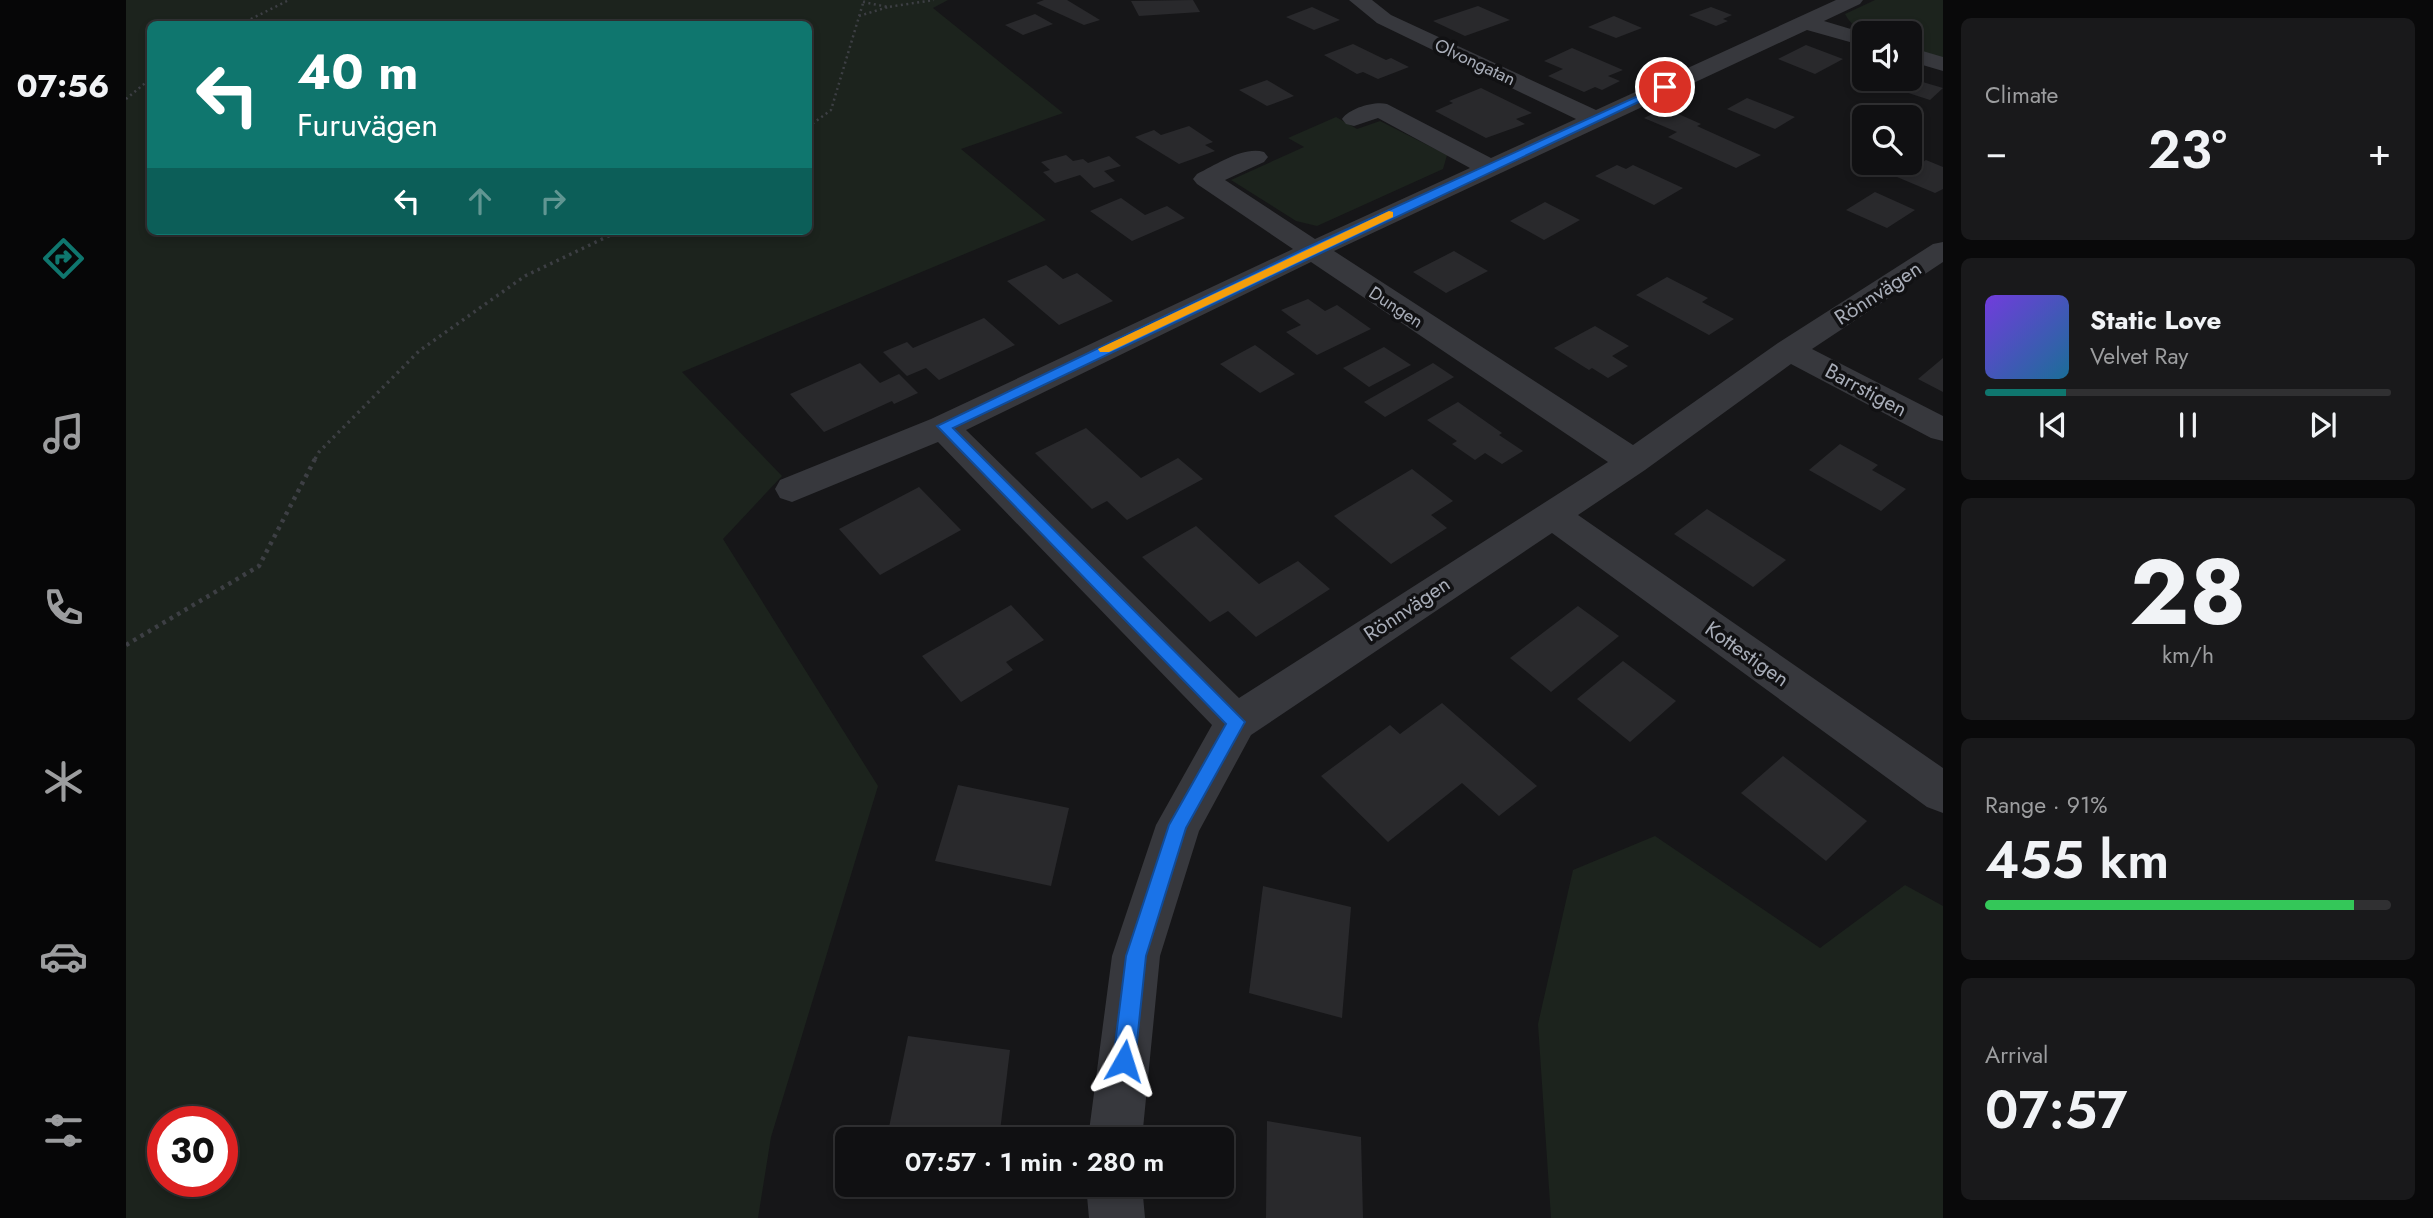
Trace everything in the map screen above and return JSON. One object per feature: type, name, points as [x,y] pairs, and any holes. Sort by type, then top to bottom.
[{"type":"street","name":"Olvongatan","points":[[1359,0],[1384,19],[1595,119]]},
{"type":"street","points":[[792,489],[943,426],[1311,251],[1853,0]]},
{"type":"street","points":[[1804,22],[1852,36]]},
{"type":"street","points":[[1922,58],[1943,64]]},
{"type":"street","points":[[1354,119],[1379,108],[1490,168]]},
{"type":"street","name":"Dungen","points":[[1255,157],[1206,179],[1633,462]]},
{"type":"street","name":"Rönnvägen","points":[[1116,1127],[1136,956],[1178,825],[1236,722],[1633,462],[1789,350],[1943,250]]},
{"type":"street","name":"Barrstigen","points":[[1789,350],[1943,430]]},
{"type":"street","points":[[943,426],[1236,722]]},
{"type":"street","name":"Kottestigen","points":[[1550,514],[1943,793]]},
{"type":"street","points":[[1115,1197],[1117,1218]]},
{"type":"path","points":[[247,21],[289,0]]},
{"type":"path","points":[[859,16],[888,7],[934,0]]},
{"type":"path","points":[[812,124],[831,110],[864,1],[888,7]]},
{"type":"path","points":[[126,99],[147,82]]},
{"type":"path","points":[[126,645],[259,566],[319,452],[419,351],[525,275],[610,235]]},
{"type":"shaded area","points":[[126,0],[948,0],[933,8],[1063,113],[961,149],[1046,220],[682,372],[782,476],[723,539],[878,786],[771,1137],[758,1218],[126,1218]]},
{"type":"shaded area","points":[[1875,0],[1943,0],[1943,58],[1922,52],[1922,21],[1852,23],[1845,14]]},
{"type":"shaded area","points":[[1336,117],[1357,129],[1380,121],[1447,155],[1443,169],[1317,226],[1296,221],[1231,180],[1304,147],[1288,138]]},
{"type":"shaded area","points":[[1655,836],[1820,948],[1905,885],[1943,906],[1943,1218],[1551,1218],[1538,1024],[1573,870]]},
{"type":"building","points":[[1044,0],[1067,0],[1100,20],[1084,25],[1036,3]]},
{"type":"building","points":[[1193,0],[1200,12],[1139,16],[1131,1]]},
{"type":"building","points":[[1478,6],[1510,20],[1465,36],[1433,21]]},
{"type":"building","points":[[1312,7],[1340,20],[1314,30],[1286,17]]},
{"type":"building","points":[[1711,7],[1732,15],[1723,19],[1728,21],[1716,26],[1689,15]]},
{"type":"building","points":[[1035,14],[1053,24],[1023,35],[1005,25]]},
{"type":"building","points":[[1614,16],[1642,28],[1616,38],[1588,27]]},
{"type":"building","points":[[1353,44],[1386,60],[1391,58],[1409,67],[1378,79],[1363,72],[1357,74],[1324,55]]},
{"type":"building","points":[[1806,45],[1843,59],[1815,74],[1778,59]]},
{"type":"building","points":[[1572,48],[1623,70],[1608,76],[1620,81],[1602,90],[1595,87],[1584,92],[1548,76],[1563,69],[1544,61]]},
{"type":"building","points":[[1267,80],[1294,96],[1267,106],[1239,90]]},
{"type":"building","points":[[1922,82],[1943,88],[1930,100],[1902,91],[1922,91]]},
{"type":"building","points":[[1481,88],[1532,113],[1516,119],[1525,124],[1486,138],[1435,111],[1453,103],[1449,101]]},
{"type":"building","points":[[1747,98],[1795,117],[1775,129],[1727,109]]},
{"type":"building","points":[[1665,108],[1761,155],[1736,168],[1668,137],[1677,132],[1644,118]]},
{"type":"building","points":[[1189,126],[1213,142],[1205,145],[1215,151],[1179,164],[1135,137],[1154,130],[1161,135]]},
{"type":"building","points":[[1066,155],[1073,161],[1083,159],[1088,163],[1109,156],[1121,166],[1104,171],[1115,181],[1094,188],[1080,175],[1055,183],[1043,172],[1050,170],[1041,162]]},
{"type":"building","points":[[1926,160],[1943,167],[1943,189],[1935,193],[1897,177],[1922,175],[1922,162]]},
{"type":"building","points":[[1617,165],[1626,169],[1633,165],[1683,188],[1654,205],[1595,176]]},
{"type":"building","points":[[1875,192],[1915,210],[1887,228],[1846,210]]},
{"type":"building","points":[[1121,198],[1145,215],[1167,206],[1185,218],[1132,241],[1090,211]]},
{"type":"building","points":[[1545,202],[1580,220],[1544,240],[1510,221]]},
{"type":"building","points":[[1454,251],[1488,271],[1446,293],[1413,272]]},
{"type":"building","points":[[1046,265],[1063,279],[1077,273],[1113,301],[1059,325],[1007,281]]},
{"type":"building","points":[[1667,277],[1708,298],[1702,302],[1734,319],[1709,335],[1636,295]]},
{"type":"building","points":[[1308,299],[1325,311],[1337,305],[1371,329],[1317,355],[1286,332],[1301,325],[1281,310]]},
{"type":"building","points":[[984,318],[1015,345],[939,380],[926,368],[907,376],[883,352],[907,342],[913,348]]},
{"type":"building","points":[[1595,326],[1629,346],[1612,356],[1628,366],[1608,378],[1592,368],[1589,370],[1554,348]]},
{"type":"building","points":[[1255,345],[1295,374],[1260,393],[1220,364]]},
{"type":"building","points":[[1384,347],[1411,365],[1369,387],[1343,368]]},
{"type":"building","points":[[1943,358],[1943,392],[1918,379]]},
{"type":"building","points":[[860,363],[880,383],[899,374],[918,393],[894,404],[892,401],[824,432],[790,394]]},
{"type":"building","points":[[1433,363],[1454,377],[1385,417],[1364,402]]},
{"type":"building","points":[[1458,402],[1523,451],[1502,464],[1485,453],[1475,460],[1452,444],[1457,441],[1427,420]]},
{"type":"building","points":[[1086,428],[1141,478],[1178,458],[1203,479],[1127,520],[1107,501],[1092,509],[1035,453]]},
{"type":"building","points":[[1840,444],[1878,465],[1872,470],[1906,489],[1881,511],[1809,470]]},
{"type":"building","points":[[1412,469],[1453,501],[1431,515],[1447,528],[1391,564],[1334,516]]},
{"type":"building","points":[[919,487],[961,530],[880,575],[839,529]]},
{"type":"building","points":[[1707,509],[1786,560],[1753,587],[1674,534]]},
{"type":"building","points":[[1196,526],[1259,584],[1298,561],[1330,589],[1256,637],[1228,611],[1210,622],[1142,557]]},
{"type":"building","points":[[1011,605],[1044,640],[1006,662],[1013,670],[961,702],[922,656]]},
{"type":"building","points":[[1578,606],[1619,636],[1551,692],[1510,658]]},
{"type":"building","points":[[1623,661],[1676,701],[1630,742],[1577,699]]},
{"type":"building","points":[[1442,703],[1537,786],[1499,816],[1462,783],[1388,842],[1321,776],[1390,725],[1400,734]]},
{"type":"building","points":[[1783,756],[1867,821],[1826,861],[1741,793]]},
{"type":"building","points":[[958,785],[1069,808],[1051,886],[935,861]]},
{"type":"building","points":[[1263,886],[1351,907],[1342,1018],[1249,993]]},
{"type":"building","points":[[908,1036],[1010,1050],[1000,1127],[889,1127]]},
{"type":"building","points":[[1267,1121],[1361,1137],[1363,1218],[1266,1218]]},
{"type":"slow traffic","points":[[1105,349],[1389,214]]},
{"type":"route","points":[[1124,1061],[1136,956],[1178,825],[1236,722],[943,426],[1665,87]]}]
